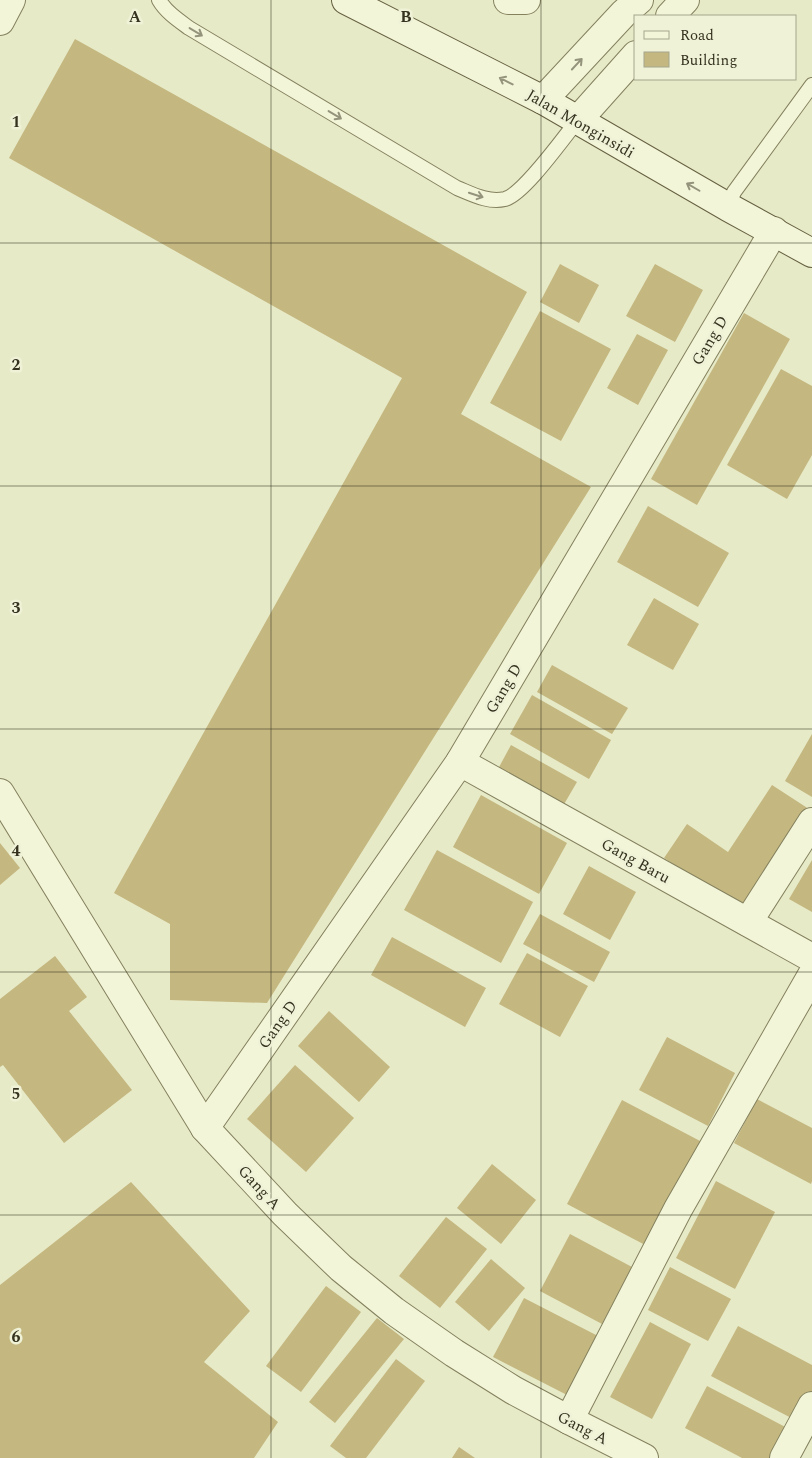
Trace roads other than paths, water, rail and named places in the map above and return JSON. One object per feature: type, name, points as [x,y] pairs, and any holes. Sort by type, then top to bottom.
[{"type":"street","points":[[0,21],[11,0]]},
{"type":"street","name":"Jalan Monginsidi","points":[[346,0],[543,100],[812,253]]},
{"type":"street","points":[[508,0],[526,0]]},
{"type":"street","points":[[543,100],[639,0]]},
{"type":"street","points":[[671,15],[685,0]]},
{"type":"street","points":[[578,120],[634,57]]},
{"type":"street","name":"Gang D","points":[[205,1128],[460,762],[774,231]]},
{"type":"street","name":"Gang Baru","points":[[460,762],[812,958]]},
{"type":"street","name":"Gang A","points":[[0,793],[205,1128],[285,1214],[341,1268],[386,1304],[454,1353],[513,1390],[644,1458]]},
{"type":"street","points":[[748,922],[812,822]]},
{"type":"street","points":[[569,1420],[678,1209],[812,975]]},
{"type":"street","points":[[784,1458],[812,1406]]},
{"type":"lane","points":[[159,0],[173,16],[189,28],[457,188],[474,196],[491,200],[506,198],[520,190],[578,120]]},
{"type":"lane","points":[[728,206],[734,192],[812,85]]}]
